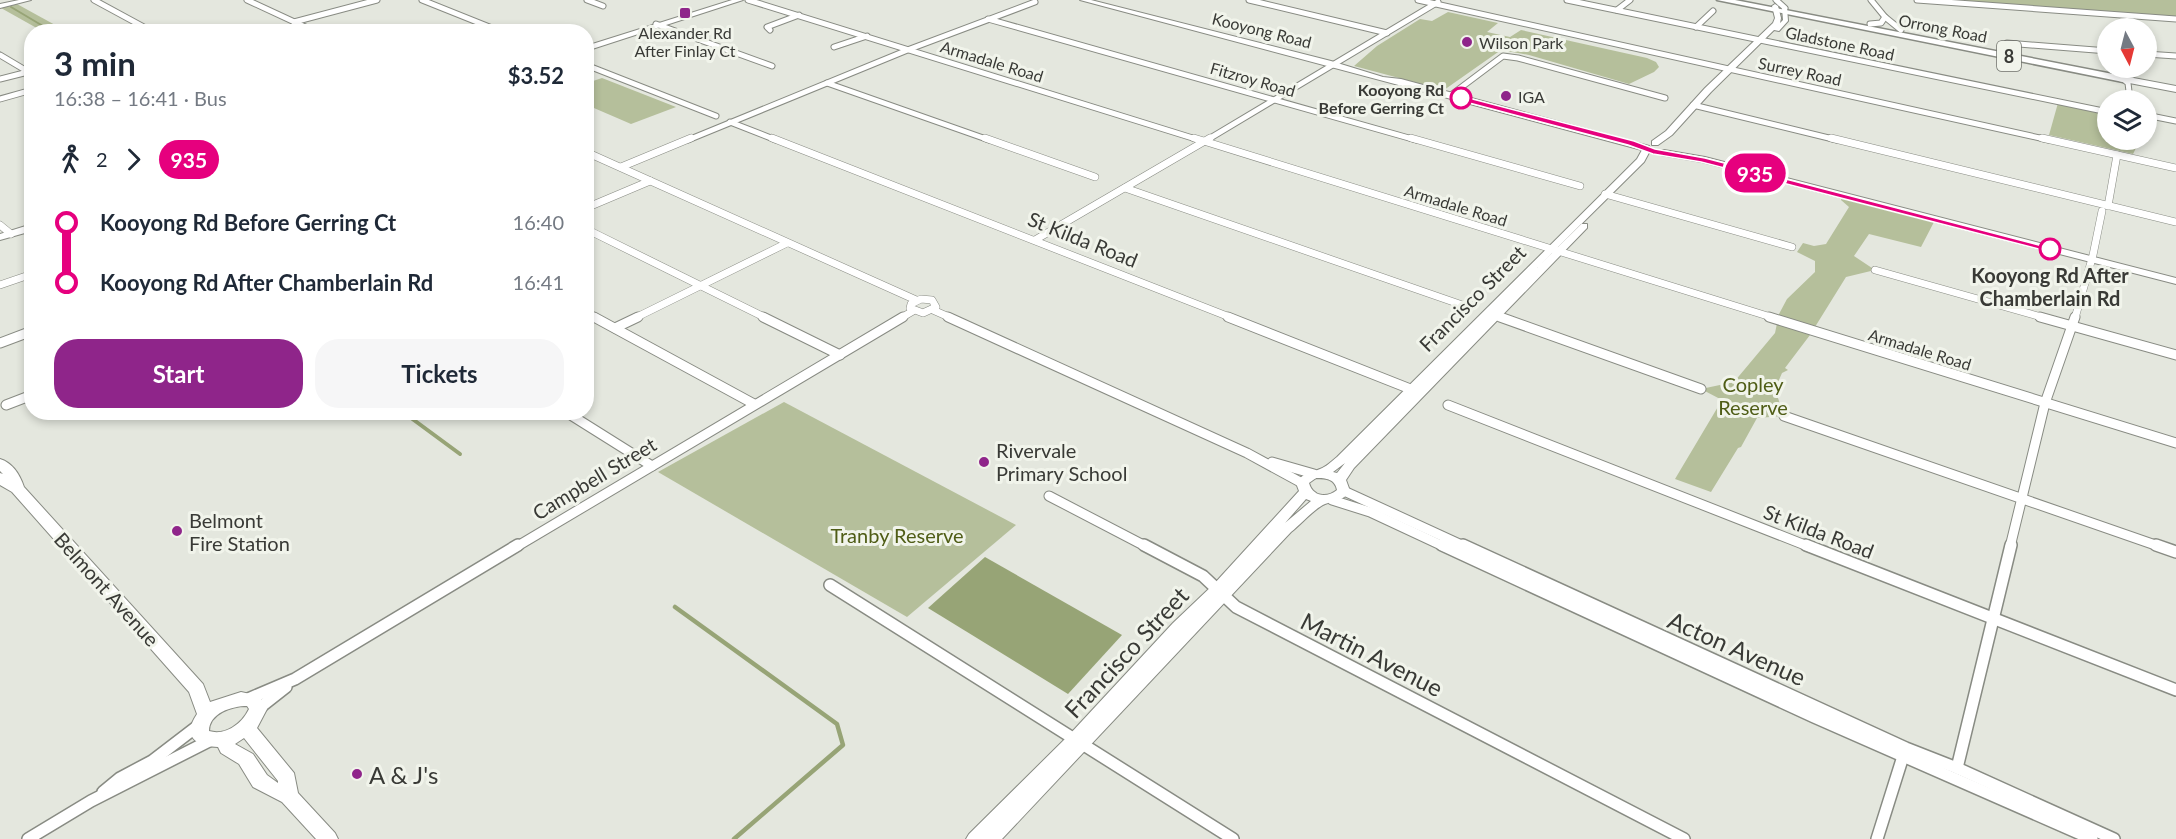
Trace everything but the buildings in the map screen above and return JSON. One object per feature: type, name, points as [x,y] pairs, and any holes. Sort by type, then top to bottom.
[{"type":"highway","name":"Orrong Road","points":[[1721,0],[1901,30],[2097,72]]},
{"type":"highway","name":"Orrong Road","points":[[1746,0],[1834,22],[2097,72]]},
{"type":"highway","name":"8","points":[[2126,78],[2176,83]]},
{"type":"highway","name":"8","points":[[2126,78],[2176,89]]},
{"type":"main road","points":[[658,25],[731,0]]},
{"type":"main road","points":[[594,45],[739,0]]},
{"type":"main road","points":[[4,232],[24,228]]},
{"type":"main road","name":"Belmont Avenue","points":[[0,463],[13,476],[17,489]]},
{"type":"main road","name":"Belmont Avenue","points":[[0,478],[17,489],[197,689],[230,701]]},
{"type":"main road","name":"Belmont Avenue","points":[[197,689],[203,720],[200,735],[218,739]]},
{"type":"main road","points":[[203,720],[230,701],[253,704],[256,715],[246,727],[218,739],[227,748],[246,759],[260,781],[289,796],[328,839]]},
{"type":"main road","points":[[246,727],[287,779],[289,796]]},
{"type":"street","points":[[0,6],[22,0]]},
{"type":"street","points":[[0,6],[28,0]]},
{"type":"street","points":[[94,0],[138,24]]},
{"type":"street","points":[[247,0],[298,24]]},
{"type":"street","points":[[294,22],[377,0]]},
{"type":"street","points":[[422,0],[482,24]]},
{"type":"street","points":[[586,0],[603,6]]},
{"type":"street","name":"Armadale Road","points":[[748,0],[2176,443]]},
{"type":"street","name":"Kooyong Road","points":[[1083,0],[1382,79],[1404,82],[1666,150]]},
{"type":"street","points":[[1249,0],[1387,33]]},
{"type":"street","name":"Surrey Road","points":[[1418,0],[2176,168]]},
{"type":"street","points":[[1035,240],[1443,0]]},
{"type":"street","name":"Gladstone Road","points":[[1567,0],[2097,110]]},
{"type":"street","points":[[1617,10],[1630,0]]},
{"type":"street","points":[[1871,0],[1885,17],[1901,30]]},
{"type":"street","points":[[1917,0],[2176,19]]},
{"type":"street","points":[[621,167],[910,49],[1035,2]]},
{"type":"street","name":"Francisco Street","points":[[1763,41],[1779,8]]},
{"type":"street","name":"Francisco Street","points":[[1221,592],[1304,488],[1306,478],[1318,474],[1341,460],[1416,391],[1609,195],[1641,160],[1649,146],[1669,133],[1763,41],[1777,21],[1779,8]]},
{"type":"street","points":[[1695,27],[1713,11]]},
{"type":"street","points":[[770,30],[767,27],[799,15]]},
{"type":"street","points":[[1869,24],[1881,23],[1885,17]]},
{"type":"street","name":"Fitzroy Road","points":[[988,20],[1580,186]]},
{"type":"street","points":[[658,25],[772,66]]},
{"type":"street","points":[[834,47],[867,36]]},
{"type":"street","points":[[2007,44],[2097,50]]},
{"type":"street","points":[[0,55],[24,69]]},
{"type":"street","points":[[2157,55],[2176,56]]},
{"type":"street","points":[[1451,95],[1503,56],[1518,58],[1665,98]]},
{"type":"street","points":[[594,68],[716,117]]},
{"type":"street","points":[[0,79],[24,74]]},
{"type":"street","points":[[2126,78],[2128,90]]},
{"type":"street","points":[[827,83],[1095,177]]},
{"type":"street","points":[[0,99],[24,92]]},
{"type":"street","points":[[1697,106],[2105,208],[2176,222]]},
{"type":"street","name":"Francisco Street","points":[[1609,195],[1666,150],[1671,139],[1697,106]]},
{"type":"street","points":[[2157,117],[2176,121]]},
{"type":"street","name":"St Kilda Road","points":[[730,122],[1416,391]]},
{"type":"street","points":[[1666,150],[2176,282]]},
{"type":"street","points":[[594,155],[916,300],[932,300],[936,303],[933,310]]},
{"type":"street","points":[[1957,768],[2045,403],[2073,326],[2117,155]]},
{"type":"street","points":[[594,205],[650,182]]},
{"type":"street","points":[[1125,188],[1468,307]]},
{"type":"street","points":[[1609,195],[1792,247]]},
{"type":"street","points":[[594,233],[840,354]]},
{"type":"street","points":[[615,328],[787,243]]},
{"type":"street","points":[[1875,270],[2176,355]]},
{"type":"street","points":[[0,285],[24,277]]},
{"type":"street","points":[[916,300],[911,304],[910,308],[913,311],[921,313],[933,310],[1247,453],[1327,500]]},
{"type":"street","name":"Campbell Street","points":[[253,704],[913,311]]},
{"type":"street","points":[[1493,314],[1701,389]]},
{"type":"street","points":[[594,316],[754,404]]},
{"type":"street","points":[[0,343],[24,334]]},
{"type":"street","name":"Francisco Street","points":[[991,839],[1221,592],[1286,530],[1327,500],[1340,497],[1350,465],[1416,391]]},
{"type":"street","points":[[6,405],[24,398]]},
{"type":"street","name":"St Kilda Road","points":[[1448,405],[2176,690]]},
{"type":"street","points":[[1784,416],[2176,552]]},
{"type":"street","points":[[579,420],[652,466]]},
{"type":"street","points":[[1247,453],[1318,474],[1342,486]]},
{"type":"street","name":"Acton Avenue","points":[[1342,486],[2092,839]]},
{"type":"street","name":"Martin Avenue","points":[[1049,496],[1203,576],[1236,607],[1684,839]]},
{"type":"street","name":"Acton Avenue","points":[[1327,500],[1370,512],[1904,752],[1957,768],[2114,839]]},
{"type":"street","points":[[830,585],[1233,839]]},
{"type":"street","points":[[91,801],[120,778],[152,761],[203,720]]},
{"type":"street","points":[[28,839],[91,801],[218,739]]},
{"type":"street","name":"Francisco Street","points":[[975,839],[1080,741]]},
{"type":"street","points":[[1877,839],[1904,752]]},
{"type":"green space","points":[[1927,0],[2176,0],[2176,19]]},
{"type":"green space","points":[[17,4],[53,24],[30,24],[1,8]]},
{"type":"green space","points":[[1448,12],[1498,23],[1487,32],[1510,37],[1521,30],[1647,58],[1656,62],[1659,67],[1654,72],[1629,84],[1529,55],[1501,50],[1444,90],[1354,66],[1377,46],[1420,19],[1432,21]]},
{"type":"green space","points":[[602,78],[676,107],[631,124],[594,108],[594,81]]},
{"type":"green space","points":[[2058,103],[2097,111],[2097,146],[2049,135]]},
{"type":"green space","points":[[2115,150],[2135,150],[2133,154]]},
{"type":"green space","name":"Copley Reserve","points":[[1841,198],[1934,222],[1921,247],[1869,234],[1854,256],[1875,270],[1846,277],[1810,335],[1785,368],[1788,370],[1782,373],[1775,389],[1784,416],[1757,418],[1711,492],[1675,479],[1722,400],[1701,389],[1734,382],[1775,333],[1779,314],[1787,299],[1815,272],[1815,261],[1797,252],[1803,243],[1814,246],[1826,244],[1849,207]]},
{"type":"green space","name":"Tranby Reserve","points":[[784,402],[1016,525],[907,617],[658,472]]},
{"type":"shaded area","points":[[985,557],[1122,635],[1068,694],[928,608]]},
{"type":"waterway","points":[[11,7],[40,24]]},
{"type":"waterway","points":[[414,420],[460,454]]},
{"type":"waterway","points":[[675,607],[837,724],[843,745],[734,839]]},
{"type":"bus line","name":"935","points":[[1461,98],[1631,143],[1653,152],[1702,159],[2050,249]]},
{"type":"place","name":"Alexander Rd After Finlay Ct","points":[[685,13]]},
{"type":"place","name":"Wilson Park","points":[[1467,42]]},
{"type":"place","name":"IGA","points":[[1506,96]]},
{"type":"place","name":"Kooyong Rd Before Gerring Ct","points":[[1461,98]]},
{"type":"place","name":"Kooyong Rd After Chamberlain Rd","points":[[2050,249]]},
{"type":"place","name":"Rivervale Primary School","points":[[984,462]]},
{"type":"place","name":"Belmont Fire Station","points":[[177,531]]},
{"type":"place","name":"A & J's","points":[[357,774]]}]
